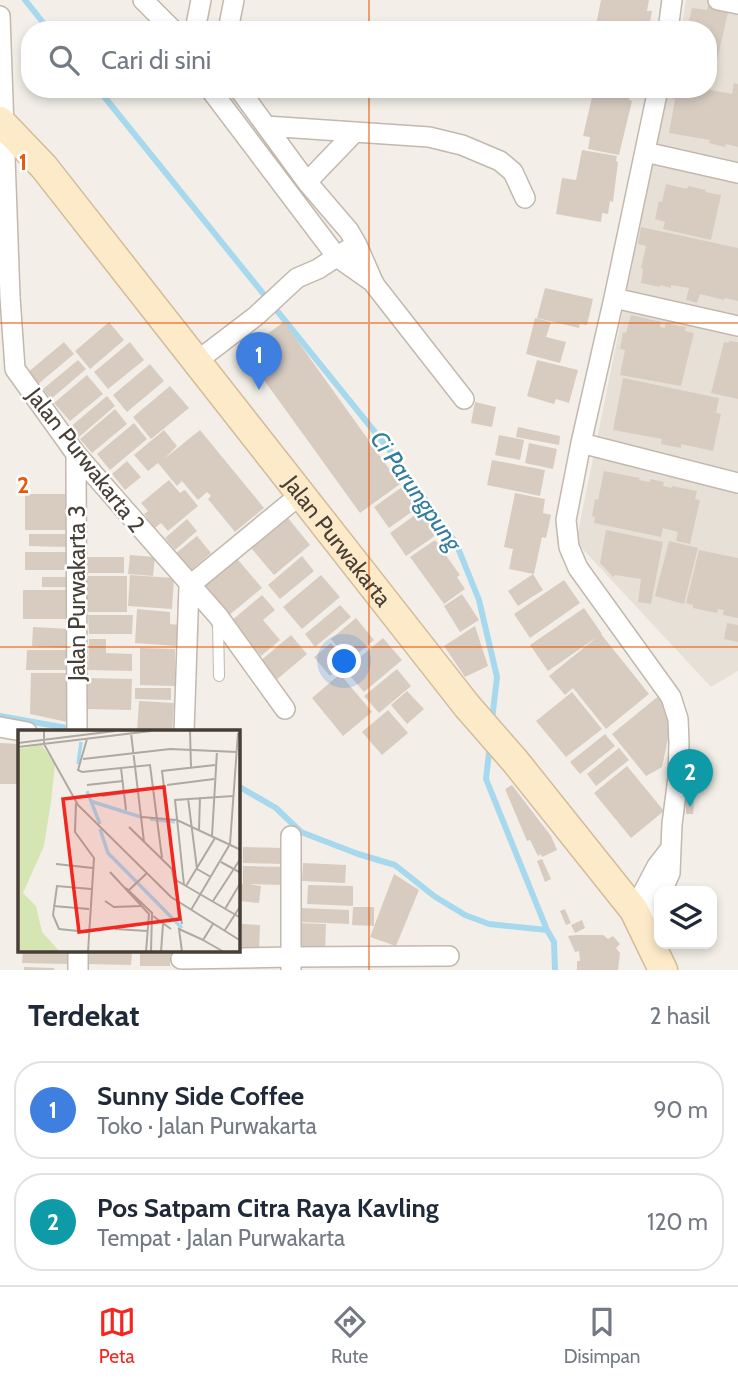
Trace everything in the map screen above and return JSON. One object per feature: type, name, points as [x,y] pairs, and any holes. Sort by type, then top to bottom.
[{"type":"street","points":[[144,0],[164,21]]},
{"type":"street","points":[[197,21],[201,0]]},
{"type":"street","points":[[230,21],[234,0]]},
{"type":"street","points":[[669,21],[672,0]]},
{"type":"street","points":[[718,0],[738,4]]},
{"type":"street","name":"Jalan Purwakarta 2","points":[[0,16],[5,293],[16,371],[76,454],[218,616],[285,709]]},
{"type":"street","points":[[217,98],[332,251],[374,284]]},
{"type":"street","points":[[246,98],[306,182],[353,238],[374,284],[464,399]]},
{"type":"street","points":[[656,98],[566,520],[567,537],[578,568],[671,697],[678,719],[678,778],[670,873],[664,886]]},
{"type":"street","name":"Jalan Purwakarta","points":[[1,122],[44,167],[467,706],[646,913],[663,970]]},
{"type":"street","points":[[266,126],[429,137],[462,145],[500,161],[513,172],[525,198]]},
{"type":"street","points":[[306,182],[354,133]]},
{"type":"street","points":[[645,152],[738,173]]},
{"type":"street","points":[[197,361],[256,316],[297,278],[318,269],[332,251],[353,238]]},
{"type":"street","points":[[614,298],[738,326]]},
{"type":"street","points":[[581,443],[738,483]]},
{"type":"street","name":"Jalan Purwakarta 3","points":[[76,454],[78,728]]},
{"type":"street","points":[[184,730],[189,586],[301,494]]},
{"type":"street","points":[[0,727],[18,730]]},
{"type":"street","points":[[291,836],[291,963]]},
{"type":"street","points":[[646,913],[657,866],[671,848]]},
{"type":"street","points":[[181,960],[291,963],[449,957]]},
{"type":"lane","points":[[218,616],[219,676]]},
{"type":"shaded area","points":[[686,0],[738,0],[738,671],[711,687],[576,542],[666,98],[717,98],[717,21],[682,21]]},
{"type":"building","points":[[601,0],[649,0],[647,11],[652,11],[650,21],[597,21]]},
{"type":"building","points":[[709,0],[730,4],[717,60],[717,21],[689,21],[692,8],[707,10]]},
{"type":"building","points":[[734,83],[738,84],[738,147],[726,144],[725,147],[709,143],[710,140],[669,133],[675,99],[671,98],[717,98],[717,91],[732,94]]},
{"type":"building","points":[[592,98],[629,98],[632,101],[619,155],[588,149],[590,137],[583,136]]},
{"type":"building","points":[[582,150],[617,156],[613,202],[610,201],[608,214],[602,213],[601,222],[556,214],[562,178],[576,180]]},
{"type":"building","points":[[666,184],[687,189],[688,186],[721,195],[711,240],[663,229],[665,222],[655,219]]},
{"type":"building","points":[[641,227],[738,248],[738,301],[700,294],[697,303],[686,300],[689,288],[641,283],[646,246],[638,244]]},
{"type":"building","points":[[545,288],[593,299],[587,325],[580,324],[579,328],[537,318]]},
{"type":"building","points":[[631,315],[661,322],[660,327],[665,328],[665,323],[686,327],[685,331],[694,333],[681,386],[620,375],[625,350],[620,349],[623,332],[626,333]]},
{"type":"building","points":[[535,318],[551,322],[546,337],[566,342],[560,363],[526,354]]},
{"type":"building","points":[[109,322],[124,340],[90,369],[75,351]]},
{"type":"building","points":[[284,322],[400,484],[360,513],[243,351]]},
{"type":"building","points":[[64,342],[74,354],[37,385],[27,373]]},
{"type":"building","points":[[130,342],[144,360],[108,389],[94,372]]},
{"type":"building","points":[[724,342],[738,342],[738,399],[711,393]]},
{"type":"building","points":[[78,360],[86,369],[51,399],[43,389]]},
{"type":"building","points":[[537,360],[578,370],[569,403],[556,399],[554,404],[527,396]]},
{"type":"building","points":[[150,364],[164,381],[127,412],[113,395]]},
{"type":"building","points":[[87,375],[103,394],[70,421],[54,403]]},
{"type":"building","points":[[623,378],[719,398],[716,413],[721,414],[713,451],[681,444],[681,448],[661,444],[662,439],[613,430]]},
{"type":"building","points":[[170,386],[189,408],[151,439],[133,417]]},
{"type":"building","points":[[107,396],[115,406],[78,438],[69,428]]},
{"type":"building","points":[[475,402],[496,407],[492,427],[471,423]]},
{"type":"building","points":[[115,409],[127,424],[92,453],[80,439]]},
{"type":"building","points":[[134,423],[147,439],[110,470],[97,454]]},
{"type":"building","points":[[518,427],[560,436],[559,445],[516,437]]},
{"type":"building","points":[[164,430],[177,446],[164,459],[200,430],[264,508],[235,532],[208,499],[211,496],[207,492],[198,500],[182,481],[177,486],[158,463],[148,471],[134,455]]},
{"type":"building","points":[[499,435],[524,440],[520,460],[495,455]]},
{"type":"building","points":[[529,443],[557,449],[553,469],[525,463]]},
{"type":"building","points":[[492,460],[545,470],[540,496],[487,485]]},
{"type":"building","points":[[127,461],[141,477],[125,490],[112,474]]},
{"type":"building","points":[[604,471],[640,478],[639,480],[664,482],[663,486],[672,488],[697,491],[695,499],[700,500],[690,544],[676,541],[678,532],[663,528],[661,537],[594,523],[595,517],[592,516],[595,499],[598,500]]},
{"type":"building","points":[[169,480],[180,493],[185,490],[198,506],[168,531],[161,523],[155,528],[144,514],[148,511],[141,503]]},
{"type":"building","points":[[405,485],[420,506],[389,528],[374,507]]},
{"type":"building","points":[[515,493],[545,499],[543,513],[551,515],[546,538],[542,537],[534,574],[509,569],[513,549],[504,547]]},
{"type":"building","points":[[25,494],[71,494],[71,530],[25,530]]},
{"type":"building","points":[[422,510],[439,533],[406,556],[390,533]]},
{"type":"building","points":[[288,518],[310,545],[274,575],[251,548]]},
{"type":"building","points":[[187,519],[197,531],[175,550],[165,538]]},
{"type":"building","points":[[606,530],[663,542],[651,604],[638,602],[641,579],[615,575],[613,577],[600,563]]},
{"type":"building","points":[[29,534],[66,534],[66,547],[29,546]]},
{"type":"building","points":[[197,536],[211,553],[191,570],[176,553]]},
{"type":"building","points":[[435,540],[460,575],[457,577],[465,589],[444,604],[410,557]]},
{"type":"building","points":[[669,541],[698,548],[684,604],[655,596]]},
{"type":"building","points":[[699,550],[738,558],[738,618],[723,615],[724,610],[718,609],[717,613],[693,608],[693,605],[686,603]]},
{"type":"building","points":[[25,552],[66,552],[66,570],[25,570]]},
{"type":"building","points":[[130,555],[155,557],[153,576],[128,574]]},
{"type":"building","points":[[234,555],[262,588],[228,616],[201,583]]},
{"type":"building","points":[[302,556],[314,571],[280,599],[268,585]]},
{"type":"building","points":[[86,557],[124,557],[124,573],[86,573]]},
{"type":"building","points":[[533,574],[543,590],[518,606],[508,591]]},
{"type":"building","points":[[130,575],[174,578],[172,609],[128,606]]},
{"type":"building","points":[[321,575],[340,597],[302,629],[283,607]]},
{"type":"building","points":[[84,576],[127,576],[127,612],[84,612]]},
{"type":"building","points":[[42,577],[68,577],[68,587],[42,587]]},
{"type":"building","points":[[564,580],[580,603],[530,638],[514,614]]},
{"type":"building","points":[[23,590],[73,590],[73,619],[23,619]]},
{"type":"building","points":[[462,594],[479,620],[460,632],[444,606]]},
{"type":"building","points":[[262,595],[275,610],[263,620],[280,640],[261,656],[231,621]]},
{"type":"building","points":[[340,605],[351,617],[315,647],[305,634]]},
{"type":"building","points":[[584,608],[601,634],[649,694],[606,729],[573,688],[565,695],[549,676],[597,637],[548,671],[530,645]]},
{"type":"building","points":[[137,609],[170,612],[170,624],[179,625],[177,646],[135,643]]},
{"type":"building","points":[[88,615],[133,615],[132,634],[89,634]]},
{"type":"building","points":[[356,618],[374,640],[349,661],[331,639]]},
{"type":"building","points":[[727,623],[738,625],[738,642],[724,639]]},
{"type":"building","points":[[475,626],[488,666],[465,677],[444,646]]},
{"type":"building","points":[[33,627],[72,629],[71,648],[32,646]]},
{"type":"building","points":[[291,635],[307,654],[275,681],[259,662]]},
{"type":"building","points":[[383,638],[402,660],[364,692],[345,670]]},
{"type":"building","points":[[89,639],[106,639],[106,653],[132,654],[132,671],[88,670]]},
{"type":"building","points":[[331,643],[347,662],[330,676],[314,657]]},
{"type":"building","points":[[140,648],[175,649],[175,686],[140,685]]},
{"type":"building","points":[[27,650],[67,650],[67,670],[26,670]]},
{"type":"building","points":[[397,669],[411,686],[379,713],[364,696]]},
{"type":"building","points":[[31,673],[69,673],[67,722],[30,714]]},
{"type":"building","points":[[340,674],[372,712],[343,736],[312,698]]},
{"type":"building","points":[[86,678],[132,679],[131,710],[86,709]]},
{"type":"building","points":[[135,688],[171,688],[171,700],[135,699]]},
{"type":"building","points":[[407,691],[424,709],[407,724],[391,705]]},
{"type":"building","points":[[572,692],[602,729],[566,757],[536,721]]},
{"type":"building","points":[[661,694],[672,720],[662,767],[646,776],[612,734]]},
{"type":"building","points":[[139,701],[174,703],[172,730],[137,730]]},
{"type":"building","points":[[388,710],[408,733],[382,755],[362,732]]},
{"type":"building","points":[[605,734],[615,746],[580,774],[570,762]]},
{"type":"building","points":[[0,743],[18,744],[18,784],[0,784]]},
{"type":"building","points":[[619,748],[629,760],[596,786],[587,774]]},
{"type":"building","points":[[627,766],[664,811],[631,838],[594,793]]},
{"type":"building","points":[[512,785],[551,836],[557,850],[542,857],[541,854],[538,856],[530,840],[527,841],[505,789]]},
{"type":"building","points":[[686,800],[694,801],[693,814],[686,814]]},
{"type":"building","points":[[243,847],[284,848],[283,864],[243,863]]},
{"type":"building","points":[[542,859],[551,879],[545,882],[537,861]]},
{"type":"building","points":[[303,863],[346,865],[345,883],[302,881]]},
{"type":"building","points":[[243,866],[284,867],[284,885],[248,884],[261,886],[259,903],[240,901]]},
{"type":"building","points":[[394,874],[419,890],[396,946],[370,937]]},
{"type":"building","points":[[308,885],[353,886],[353,906],[307,904]]},
{"type":"building","points":[[353,907],[374,907],[374,926],[352,925]]},
{"type":"building","points":[[301,908],[349,910],[349,924],[300,922]]},
{"type":"building","points":[[565,909],[571,923],[566,925],[560,911]]},
{"type":"building","points":[[582,920],[585,928],[575,933],[571,925]]},
{"type":"building","points":[[298,923],[326,924],[325,955],[297,954]]},
{"type":"building","points":[[242,924],[260,925],[259,953],[242,953]]},
{"type":"building","points":[[603,935],[608,939],[613,936],[620,944],[616,948],[620,953],[618,970],[577,970],[579,951],[575,952],[568,936]]},
{"type":"building","points":[[23,953],[69,953],[69,964],[22,963]]},
{"type":"building","points":[[85,953],[132,953],[131,965],[85,964]]},
{"type":"building","points":[[140,953],[171,953],[170,966],[140,966]]},
{"type":"building","points":[[24,967],[54,968],[54,970],[24,970]]},
{"type":"waterway","name":"Ci Parungpung","points":[[25,0],[42,21]]},
{"type":"waterway","name":"Ci Parungpung","points":[[105,98],[391,452],[456,543],[479,600],[497,677],[492,720]]},
{"type":"waterway","points":[[0,716],[78,730]]},
{"type":"waterway","name":"Ci Parungpung","points":[[490,744],[486,779],[554,942],[555,970]]},
{"type":"waterway","points":[[240,787],[276,808],[301,832],[395,865],[434,896],[465,915],[489,924],[547,930]]},
{"type":"place","name":"Sunny Side Coffee","points":[[259,390]]},
{"type":"place","name":"Pos Satpam Citra Raya Kavling","points":[[690,807]]}]
